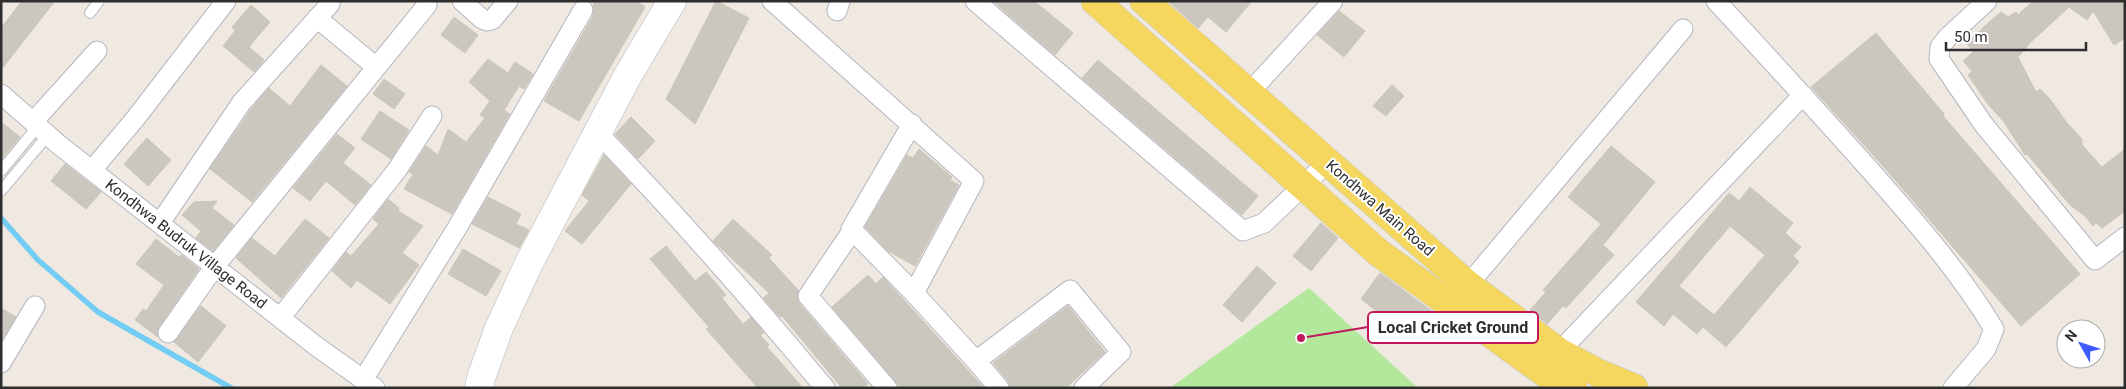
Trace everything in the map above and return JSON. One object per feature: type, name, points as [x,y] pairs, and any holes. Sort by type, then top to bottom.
[{"type":"main road","name":"Kondhwa Main Road","points":[[1095,1],[1379,252],[1548,368],[1573,388]]},
{"type":"main road","name":"Kondhwa Main Road","points":[[1144,1],[1468,285],[1548,368],[1598,373],[1634,388]]},
{"type":"street","points":[[92,170],[135,119],[226,1]]},
{"type":"street","points":[[462,1],[482,20],[487,21],[492,20],[508,1]]},
{"type":"street","points":[[479,388],[499,328],[529,263],[627,77],[672,1]]},
{"type":"street","points":[[772,1],[974,181],[914,293]]},
{"type":"street","points":[[975,1],[1242,231],[1264,223],[1328,162]]},
{"type":"street","points":[[1249,93],[1333,1]]},
{"type":"street","points":[[1716,1],[1803,95],[1937,246],[1982,309],[1994,329],[1986,349],[1953,388]]},
{"type":"street","points":[[1987,1],[1948,37],[1940,47],[1939,59],[1984,125],[2095,260],[2125,237]]},
{"type":"street","points":[[160,223],[242,102],[330,4]]},
{"type":"street","points":[[168,333],[215,266],[427,5]]},
{"type":"street","points":[[369,384],[582,10]]},
{"type":"street","points":[[317,18],[376,67]]},
{"type":"street","points":[[1468,285],[1684,29]]},
{"type":"street","points":[[40,128],[97,51]]},
{"type":"street","name":"Kondhwa Budruk Village Road","points":[[1,94],[92,170],[316,346],[369,384]]},
{"type":"street","points":[[1548,368],[1803,95]]},
{"type":"street","points":[[281,317],[397,170],[432,116]]},
{"type":"street","points":[[888,388],[808,296],[852,230],[912,124]]},
{"type":"street","points":[[598,134],[671,210],[756,305],[825,388]]},
{"type":"street","points":[[852,230],[914,293],[1000,388]]},
{"type":"street","points":[[976,361],[1070,290],[1121,352],[1084,388]]},
{"type":"street","points":[[1,363],[35,306]]},
{"type":"lane","points":[[90,13],[99,1]]},
{"type":"lane","points":[[1,171],[40,128]]},
{"type":"lane","points":[[1,191],[40,128]]},
{"type":"green space","points":[[1309,288],[1418,388],[1170,388]]},
{"type":"building","points":[[22,1],[55,1],[1,70],[1,28]]},
{"type":"building","points":[[594,1],[636,1],[645,7],[579,121],[544,101],[593,16]]},
{"type":"building","points":[[716,1],[749,18],[695,124],[666,99]]},
{"type":"building","points":[[993,1],[1034,1],[1073,33],[1055,55]]},
{"type":"building","points":[[1168,1],[1252,1],[1226,32],[1208,17],[1198,28]]},
{"type":"building","points":[[2033,1],[2125,1],[2125,38],[2114,45],[2093,11],[2087,20],[2069,7],[2032,41],[2018,57],[2036,92],[2040,89],[2050,99],[2067,123],[2082,139],[2082,145],[2102,167],[2125,149],[2125,211],[2102,228],[2096,223],[2093,226],[2085,216],[2070,205],[2027,154],[2025,155],[2004,122],[1987,103],[1968,75],[1972,71],[1963,61],[1973,52],[1967,43],[1988,23],[2001,12],[2008,17],[2016,12],[2018,15]]},
{"type":"building","points":[[251,5],[270,22],[249,47],[264,60],[254,72],[223,46],[235,31],[232,27]]},
{"type":"building","points":[[1339,11],[1365,31],[1344,57],[1317,35]]},
{"type":"building","points":[[454,17],[478,35],[465,53],[441,35]]},
{"type":"building","points":[[1876,33],[1944,114],[1943,116],[2080,274],[2021,326],[1883,166],[1811,87]]},
{"type":"building","points":[[488,59],[508,73],[515,62],[533,74],[524,89],[519,86],[504,110],[510,114],[452,214],[404,189],[413,174],[409,172],[426,146],[438,155],[448,129],[466,142],[485,118],[480,115],[490,101],[469,82]]},
{"type":"building","points":[[1098,60],[1258,196],[1242,215],[1082,78]]},
{"type":"building","points":[[321,65],[347,86],[252,202],[210,169],[252,108],[269,88],[290,106]]},
{"type":"building","points":[[384,79],[405,94],[394,109],[373,94]]},
{"type":"building","points":[[1392,85],[1404,96],[1386,116],[1373,106]]},
{"type":"building","points":[[380,111],[409,130],[391,159],[361,139]]},
{"type":"building","points":[[631,117],[655,141],[638,159],[615,134]]},
{"type":"building","points":[[1,122],[20,137],[1,160]]},
{"type":"building","points":[[337,134],[355,148],[343,163],[371,185],[355,205],[326,181],[310,201],[293,188]]},
{"type":"building","points":[[147,138],[171,160],[148,186],[124,164]]},
{"type":"building","points":[[1611,146],[1655,182],[1603,245],[1614,255],[1566,308],[1563,306],[1547,324],[1530,310],[1546,292],[1543,290],[1601,224],[1568,197]]},
{"type":"building","points":[[919,149],[952,177],[950,180],[959,185],[915,266],[888,251],[865,227],[907,155],[913,158]]},
{"type":"building","points":[[604,155],[631,184],[582,244],[565,231],[589,201],[582,195]]},
{"type":"building","points":[[65,164],[101,192],[86,209],[51,181]]},
{"type":"building","points":[[1750,187],[1793,223],[1785,233],[1801,247],[1793,256],[1799,262],[1726,347],[1703,327],[1697,334],[1673,314],[1664,326],[1636,302],[1729,193],[1739,201]],"holes":[[[1730,226],[1765,255],[1714,315],[1679,286]]]},
{"type":"building","points":[[488,197],[521,214],[516,224],[529,230],[519,248],[472,224]]},
{"type":"building","points":[[388,199],[399,208],[398,211],[423,226],[402,253],[419,265],[390,304],[357,280],[351,288],[332,271],[346,252],[351,256],[379,224],[373,219]]},
{"type":"building","points":[[217,201],[212,208],[234,225],[213,251],[196,238],[201,231],[182,215],[194,202]]},
{"type":"building","points":[[305,219],[329,238],[281,298],[236,258],[252,238],[275,256]]},
{"type":"building","points":[[733,219],[772,255],[769,258],[798,290],[797,297],[799,303],[868,384],[863,388],[842,388],[782,316],[780,317],[763,298],[769,293],[713,241]]},
{"type":"building","points":[[1321,223],[1338,238],[1311,271],[1293,256]]},
{"type":"building","points":[[156,239],[179,257],[181,255],[199,269],[159,327],[158,337],[135,320],[143,309],[146,311],[164,285],[136,264]]},
{"type":"building","points":[[666,246],[695,281],[706,272],[726,295],[722,298],[743,324],[751,317],[764,333],[760,335],[769,345],[767,347],[803,388],[758,388],[706,329],[709,327],[650,259]]},
{"type":"building","points":[[463,249],[501,271],[486,296],[448,274]]},
{"type":"building","points":[[1257,266],[1276,283],[1242,322],[1223,305]]},
{"type":"building","points":[[1380,273],[1433,312],[1413,339],[1361,299]]},
{"type":"building","points":[[868,275],[876,284],[883,277],[984,388],[901,388],[832,307]]},
{"type":"building","points":[[201,306],[226,326],[198,362],[174,342]]},
{"type":"building","points":[[1068,306],[1105,352],[1066,388],[1010,388],[1008,381],[993,363]]},
{"type":"building","points":[[1,308],[16,317],[1,341]]},
{"type":"waterway","points":[[1,218],[38,260],[98,312],[231,388]]},
{"type":"place","name":"Local Cricket Ground","points":[[1301,338]]}]
